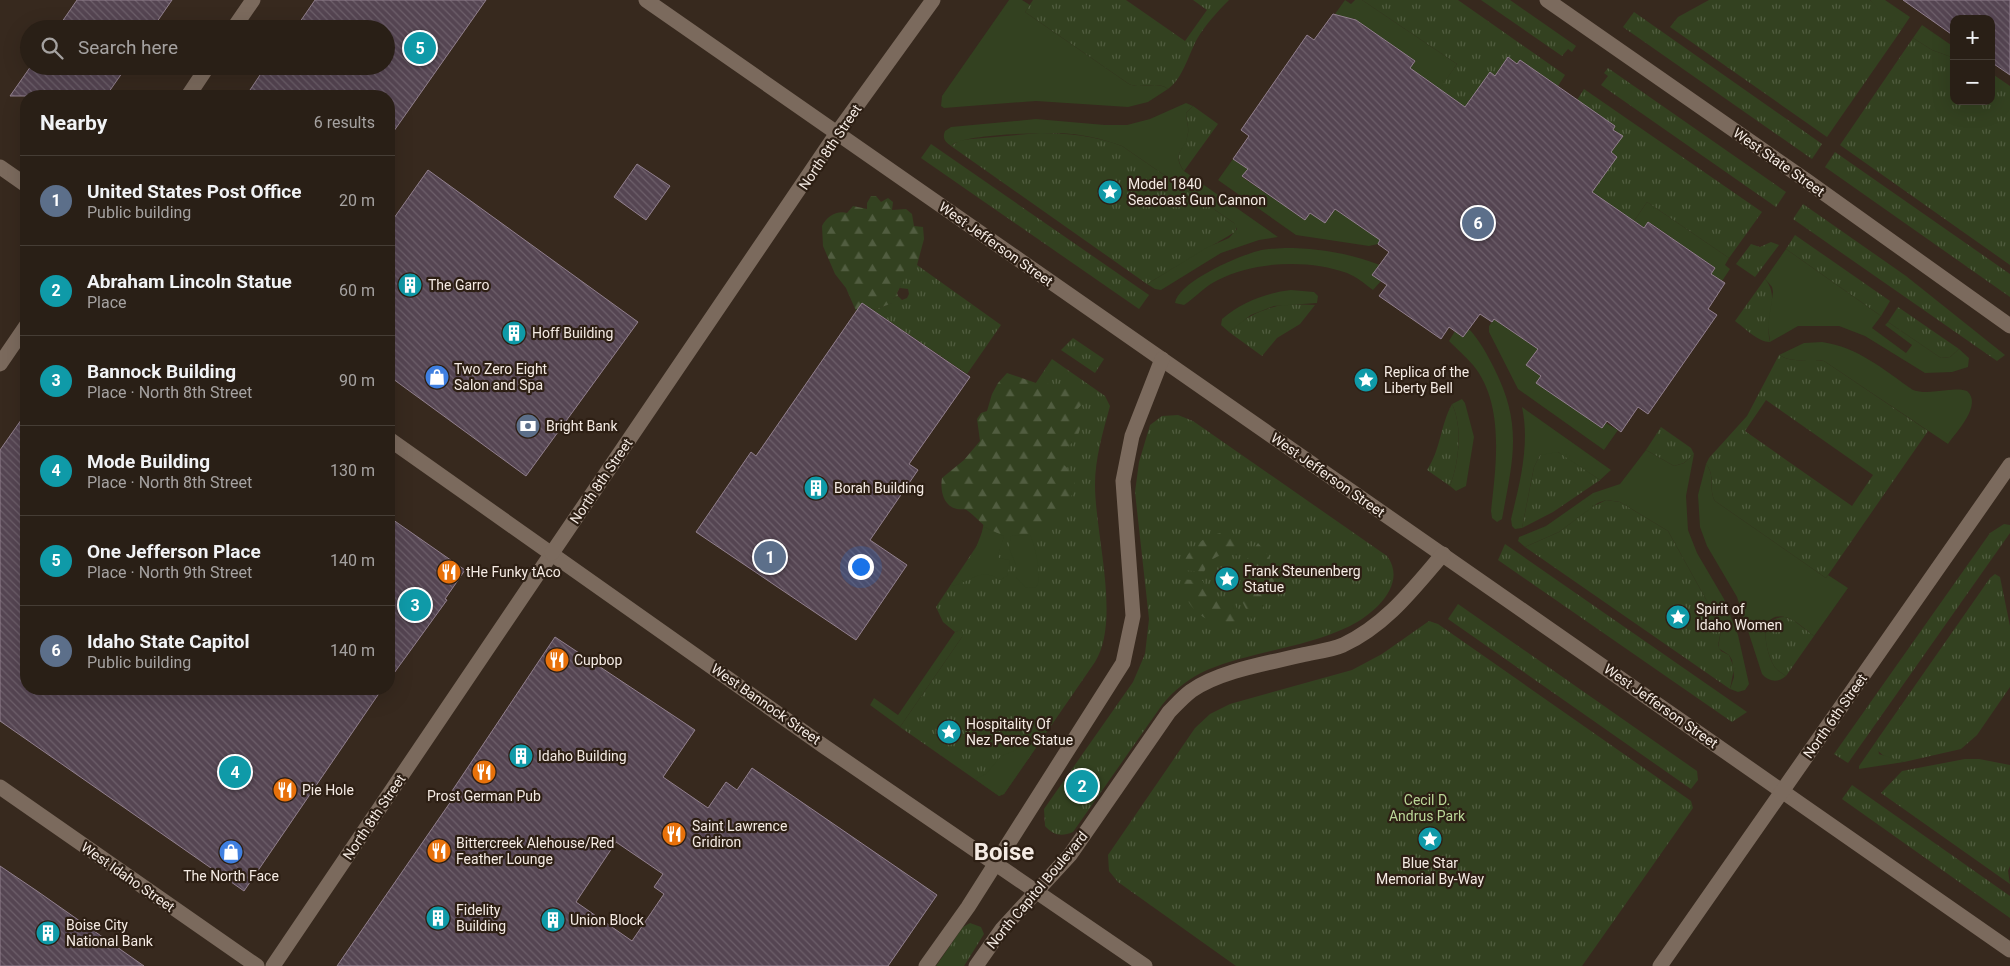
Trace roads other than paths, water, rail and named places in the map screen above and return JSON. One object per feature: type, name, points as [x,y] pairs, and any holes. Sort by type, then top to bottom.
[{"type":"street","points":[[240,20],[253,0]]},
{"type":"street","name":"West Jefferson Street","points":[[646,0],[2010,950]]},
{"type":"street","name":"North 8th Street","points":[[273,966],[838,133],[933,0]]},
{"type":"street","name":"West State Street","points":[[1547,0],[1807,181],[2010,326]]},
{"type":"street","points":[[192,90],[202,75]]},
{"type":"street","points":[[0,167],[20,181]]},
{"type":"street","points":[[0,364],[20,335]]},
{"type":"street","points":[[926,966],[996,863],[1123,663],[1133,616],[1123,481],[1132,436],[1162,359]]},
{"type":"street","name":"West Bannock Street","points":[[395,443],[825,746],[1145,966]]},
{"type":"street","name":"North 6th Street","points":[[1660,966],[2010,465]]},
{"type":"street","name":"North Capitol Boulevard","points":[[976,966],[1002,929],[1070,855],[1169,712],[1191,691],[1207,682],[1267,663],[1342,646],[1382,622],[1411,593],[1443,554]]},
{"type":"street","name":"West Idaho Street","points":[[0,787],[257,966]]},
{"type":"place","name":"One Jefferson Place","points":[[420,48]]},
{"type":"place","name":"Model 1840 Seacoast Gun Cannon","points":[[1110,192]]},
{"type":"place","name":"Idaho State Capitol","points":[[1478,223]]},
{"type":"place","name":"The Garro","points":[[410,285]]},
{"type":"place","name":"Hoff Building","points":[[514,333]]},
{"type":"place","name":"Two Zero Eight Salon and Spa","points":[[437,377]]},
{"type":"place","name":"Replica of the Liberty Bell","points":[[1366,380]]},
{"type":"place","name":"Bright Bank","points":[[528,426]]},
{"type":"place","name":"Borah Building","points":[[816,488]]},
{"type":"place","name":"United States Post Office","points":[[770,557]]},
{"type":"place","name":"tHe Funky tAco","points":[[449,572]]},
{"type":"place","name":"Frank Steunenberg Statue","points":[[1227,579]]},
{"type":"place","name":"Bannock Building","points":[[415,605]]},
{"type":"place","name":"Spirit of Idaho Women","points":[[1678,617]]},
{"type":"place","name":"Cupbop","points":[[557,660]]},
{"type":"place","name":"Hospitality Of Nez Perce Statue","points":[[949,732]]},
{"type":"place","name":"Idaho Building","points":[[521,756]]},
{"type":"place","name":"Mode Building","points":[[235,772]]},
{"type":"place","name":"Prost German Pub","points":[[484,772]]},
{"type":"place","name":"Abraham Lincoln Statue","points":[[1082,786]]},
{"type":"place","name":"Pie Hole","points":[[285,790]]},
{"type":"place","name":"Saint Lawrence Gridiron","points":[[674,834]]},
{"type":"place","name":"Blue Star Memorial By-Way","points":[[1430,839]]},
{"type":"place","name":"Bittercreek Alehouse/Red Feather Lounge","points":[[439,851]]},
{"type":"place","name":"The North Face","points":[[231,852]]},
{"type":"place","name":"Fidelity Building","points":[[438,918]]},
{"type":"place","name":"Union Block","points":[[553,920]]},
{"type":"place","name":"Boise City National Bank","points":[[48,933]]},
{"type":"district","name":"Boise","points":[[1004,852]]},
{"type":"park label","name":"Cecil D. Andrus Park","points":[[1427,808]]}]
